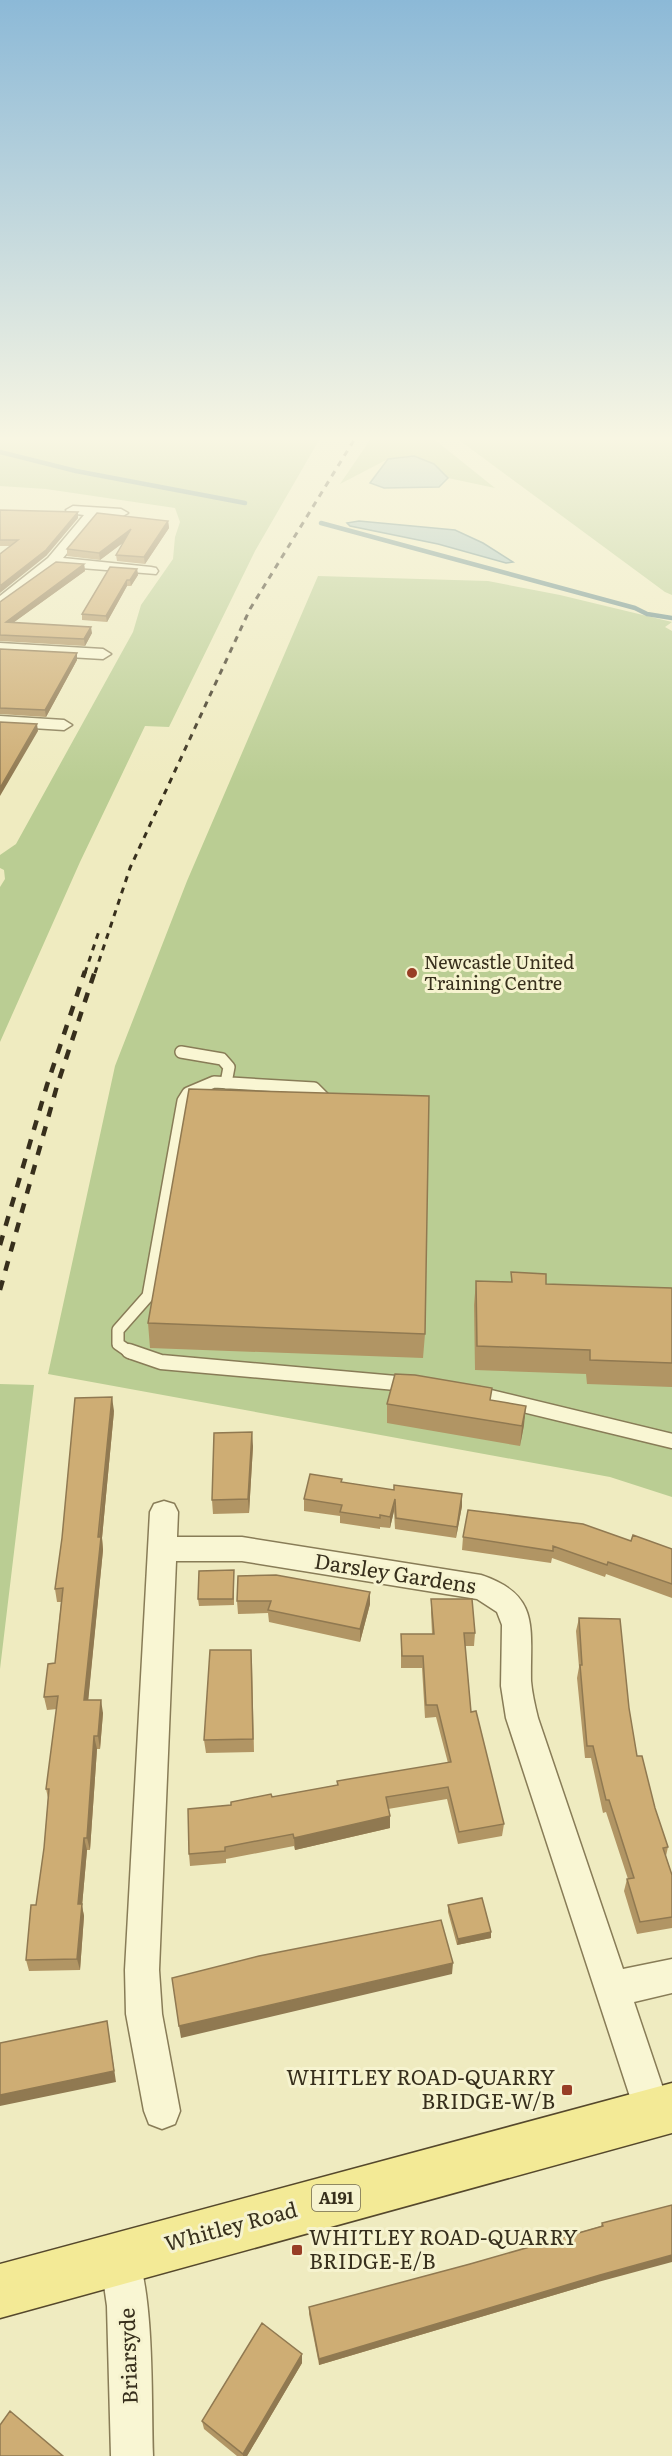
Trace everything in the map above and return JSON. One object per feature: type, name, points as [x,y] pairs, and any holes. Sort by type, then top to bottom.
[{"type":"main road","name":"Whitley Road","points":[[0,2291],[662,2110]]},
{"type":"street","points":[[0,603],[58,555]]},
{"type":"street","points":[[53,561],[149,577],[167,562]]},
{"type":"street","points":[[0,648],[103,655]]},
{"type":"street","points":[[0,721],[66,721],[57,742]]},
{"type":"street","points":[[162,2111],[144,2014],[142,1970],[164,1512]]},
{"type":"street","name":"Darsley Gardens","points":[[162,1549],[219,1548],[258,1551],[481,1587],[502,1596],[510,1604],[516,1616],[516,1681],[522,1718],[614,1989],[662,2110]]},
{"type":"street","points":[[614,1989],[672,1976]]},
{"type":"street","name":"Briarsyde","points":[[120,2257],[128,2306],[132,2456]]},
{"type":"lane","points":[[180,1052],[222,1059],[229,1066],[226,1083]]},
{"type":"lane","points":[[339,1102],[327,1101],[314,1088],[214,1082],[188,1093],[183,1101],[148,1296],[118,1330],[118,1344],[142,1358],[161,1362],[415,1384]]},
{"type":"lane","points":[[459,1390],[672,1441]]},
{"type":"green space","points":[[173,555],[253,555],[169,727],[145,726],[80,862],[0,1042],[0,887],[5,879],[4,870],[0,868],[0,855],[16,844],[133,632],[141,605],[173,559]]},
{"type":"green space","points":[[614,555],[672,555],[672,595]]},
{"type":"green space","name":"Newcastle United Training Centre","points":[[318,576],[488,581],[560,595],[672,622],[665,627],[672,631],[672,1497],[610,1477],[48,1374],[115,1066],[187,881]]},
{"type":"green space","points":[[0,1384],[34,1385],[0,1669]]},
{"type":"water","points":[[476,555],[501,555],[513,562],[506,563]]},
{"type":"building","points":[[0,555],[40,555],[0,586]]},
{"type":"building","points":[[116,555],[146,555],[144,557]]},
{"type":"building","points":[[56,562],[84,564],[6,622],[91,627],[84,639],[0,635],[0,602]]},
{"type":"building","points":[[110,567],[137,569],[130,580],[127,580],[106,616],[82,614]]},
{"type":"building","points":[[0,649],[77,653],[45,710],[0,708]]},
{"type":"building","points":[[0,722],[37,724],[0,788]]},
{"type":"building","points":[[189,1089],[429,1096],[425,1334],[148,1323]]},
{"type":"building","points":[[511,1272],[546,1274],[546,1284],[672,1288],[672,1363],[590,1360],[590,1350],[477,1346],[476,1281],[512,1282]]},
{"type":"building","points":[[395,1374],[415,1375],[492,1388],[490,1400],[526,1406],[522,1426],[387,1404]]},
{"type":"building","points":[[112,1397],[98,1537],[101,1537],[84,1700],[101,1700],[98,1736],[94,1736],[87,1838],[84,1838],[78,1904],[82,1904],[77,1959],[26,1960],[31,1905],[36,1905],[44,1848],[49,1789],[46,1789],[58,1696],[44,1697],[48,1664],[55,1663],[63,1588],[55,1589],[75,1398]]},
{"type":"building","points":[[252,1432],[248,1499],[212,1500],[214,1433]]},
{"type":"building","points":[[310,1474],[342,1479],[341,1482],[394,1490],[394,1485],[462,1494],[457,1527],[396,1518],[395,1499],[390,1517],[380,1515],[380,1518],[340,1512],[342,1505],[304,1499]]},
{"type":"building","points":[[468,1510],[583,1524],[631,1541],[633,1535],[672,1549],[672,1584],[553,1546],[553,1551],[463,1537]]},
{"type":"building","points":[[234,1570],[233,1599],[198,1599],[199,1571]]},
{"type":"building","points":[[276,1575],[370,1592],[360,1629],[268,1610],[271,1601],[237,1601],[238,1576]]},
{"type":"building","points":[[431,1599],[472,1599],[475,1633],[464,1633],[471,1712],[476,1711],[504,1824],[459,1832],[448,1787],[386,1797],[390,1816],[294,1838],[293,1834],[225,1847],[225,1851],[189,1854],[188,1809],[231,1805],[231,1802],[271,1794],[272,1797],[338,1785],[337,1781],[451,1762],[437,1705],[426,1705],[423,1656],[402,1656],[401,1634],[434,1634]]},
{"type":"building","points":[[579,1618],[620,1619],[629,1708],[637,1756],[642,1756],[668,1847],[663,1848],[672,1875],[672,1917],[640,1922],[627,1879],[634,1878],[609,1800],[606,1800],[593,1746],[587,1746],[580,1665],[582,1665]]},
{"type":"building","points":[[210,1650],[251,1650],[253,1739],[204,1740]]},
{"type":"building","points":[[482,1898],[491,1932],[458,1939],[448,1905]]},
{"type":"building","points":[[441,1920],[453,1963],[179,2026],[172,1978],[259,1956]]},
{"type":"building","points":[[107,2021],[114,2071],[0,2095],[0,2043]]},
{"type":"building","points":[[672,2205],[672,2255],[319,2359],[309,2307],[470,2264],[603,2226],[602,2223]]},
{"type":"building","points":[[262,2323],[302,2354],[243,2454],[202,2421]]},
{"type":"building","points":[[10,2411],[63,2456],[0,2456],[0,2425]]},
{"type":"waterway","points":[[438,555],[635,608],[647,614],[672,618]]},
{"type":"railway","points":[[95,973],[130,868],[250,609],[283,555]]},
{"type":"railway","points":[[85,973],[100,928]]},
{"type":"railway","points":[[0,1245],[47,1085],[85,971]]},
{"type":"railway","points":[[0,1290],[57,1086],[95,971]]},
{"type":"place","name":"Newcastle United Training Centre","points":[[412,973]]},
{"type":"place","name":"WHITLEY ROAD-QUARRY BRIDGE-W/B","points":[[567,2090]]},
{"type":"place","name":"WHITLEY ROAD-QUARRY BRIDGE-E/B","points":[[297,2250]]}]
